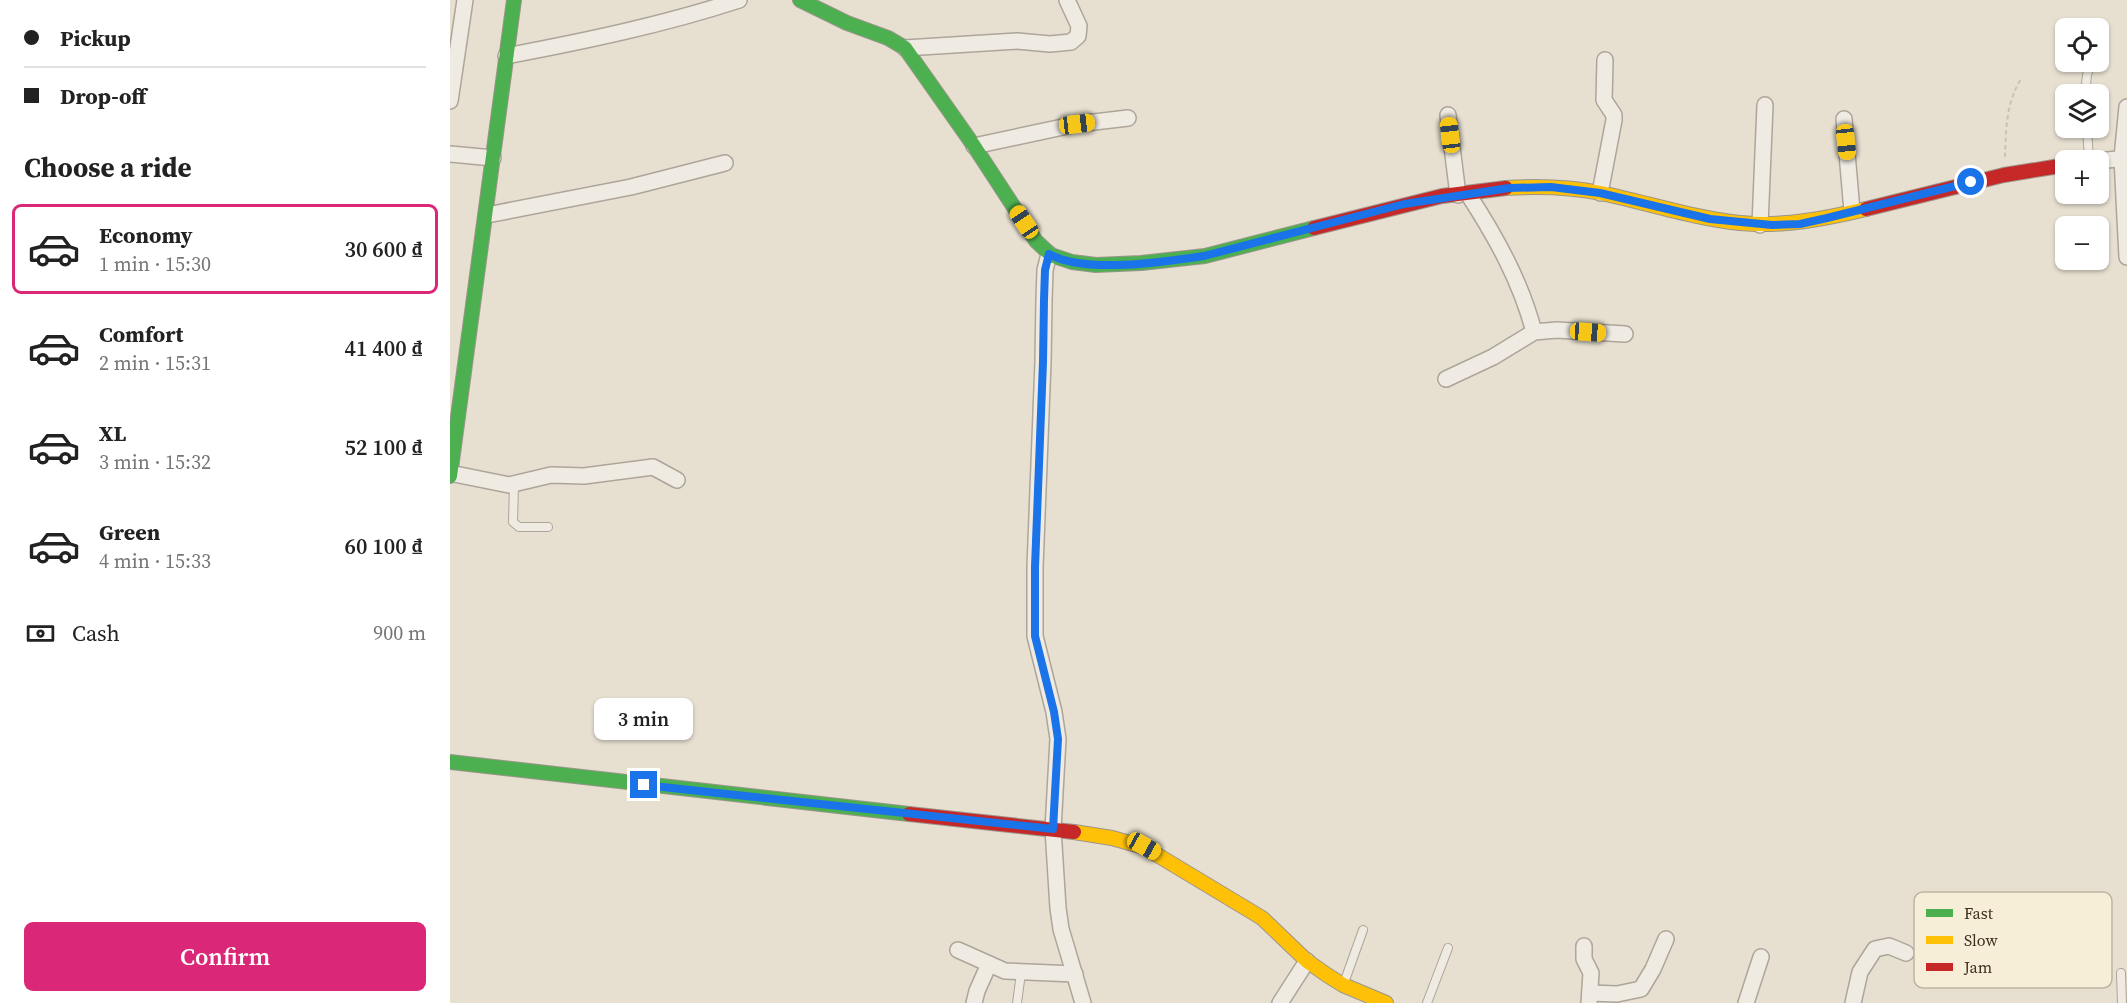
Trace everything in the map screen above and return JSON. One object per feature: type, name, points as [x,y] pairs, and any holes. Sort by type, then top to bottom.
[{"type":"street","points":[[450,101],[465,0]]},
{"type":"street","points":[[514,0],[487,215],[450,472],[488,482],[514,485],[535,477],[584,476],[644,467],[658,469],[677,480]]},
{"type":"street","points":[[506,56],[600,38],[677,19],[739,0]]},
{"type":"street","points":[[800,0],[847,23],[888,38],[904,48],[974,146],[1036,241],[1049,254],[1076,263],[1172,261],[1204,256],[1424,200],[1509,188],[1551,187],[1600,193],[1710,219],[1760,225],[1800,224],[2004,175],[2055,167]]},
{"type":"street","points":[[904,48],[1017,41],[1050,44],[1071,42],[1078,36],[1079,28],[1067,0]]},
{"type":"street","points":[[1600,193],[1614,120],[1614,115],[1604,100],[1605,60]]},
{"type":"street","points":[[1760,225],[1764,105]]},
{"type":"street","points":[[2127,107],[2125,158],[2127,257]]},
{"type":"street","points":[[1448,115],[1463,194],[1514,275],[1528,308],[1534,332]]},
{"type":"street","points":[[974,146],[1077,124],[1128,118]]},
{"type":"street","points":[[1844,119],[1852,211]]},
{"type":"street","points":[[452,155],[493,158]]},
{"type":"street","points":[[2109,160],[2125,158]]},
{"type":"street","points":[[487,215],[631,187],[725,163]]},
{"type":"street","points":[[1049,254],[1045,270],[1035,567],[1035,636],[1054,712],[1058,739],[1053,829],[1061,928],[1083,1003]]},
{"type":"street","points":[[1446,379],[1493,357],[1534,332],[1557,330],[1625,334]]},
{"type":"street","points":[[450,355],[466,357]]},
{"type":"street","points":[[450,762],[656,787],[1053,829],[1112,838],[1144,846],[1262,918],[1307,961],[1343,985],[1386,1003]]},
{"type":"street","points":[[1584,946],[1584,959],[1591,973],[1590,998],[1641,989],[1666,939]]},
{"type":"street","points":[[1852,1003],[1860,972],[1875,949],[1889,946],[1906,953]]},
{"type":"street","points":[[958,950],[1005,971],[1075,974]]},
{"type":"street","points":[[1746,1003],[1761,957]]},
{"type":"street","points":[[1280,1003],[1307,961]]},
{"type":"street","points":[[974,1003],[989,964]]},
{"type":"lane","points":[[514,485],[513,522],[519,527],[548,526]]},
{"type":"lane","points":[[1343,985],[1363,930]]},
{"type":"lane","points":[[1427,1003],[1448,948]]},
{"type":"lane","points":[[1017,1003],[1021,973]]},
{"type":"lane","points":[[2121,973],[2122,1003]]},
{"type":"path","points":[[2004,175],[2009,104],[2020,79]]},
{"type":"traffic: fast","points":[[450,476],[514,0]]},
{"type":"traffic: fast","points":[[800,0],[847,23],[888,38],[905,48],[974,146],[1036,241],[1051,255],[1072,262],[1096,265],[1141,263],[1205,256],[1314,228]]},
{"type":"traffic: fast","points":[[450,762],[909,814]]},
{"type":"traffic: slow","points":[[1506,188],[1554,187],[1589,191],[1705,218],[1756,224],[1803,221],[1866,209]]},
{"type":"traffic: slow","points":[[1074,832],[1112,838],[1144,847],[1262,918],[1307,961],[1327,975],[1343,985],[1386,1003]]},
{"type":"traffic: jam","points":[[1866,209],[2004,175],[2055,167]]},
{"type":"traffic: jam","points":[[1314,228],[1442,196],[1506,188]]},
{"type":"traffic: jam","points":[[909,814],[1074,832]]},
{"type":"route","points":[[644,785],[1053,829],[1058,739],[1054,712],[1035,636],[1035,567],[1045,270],[1049,254],[1076,263],[1172,261],[1271,240],[1404,204],[1509,188],[1551,187],[1600,193],[1710,219],[1772,225],[1800,224],[1971,182]]}]
